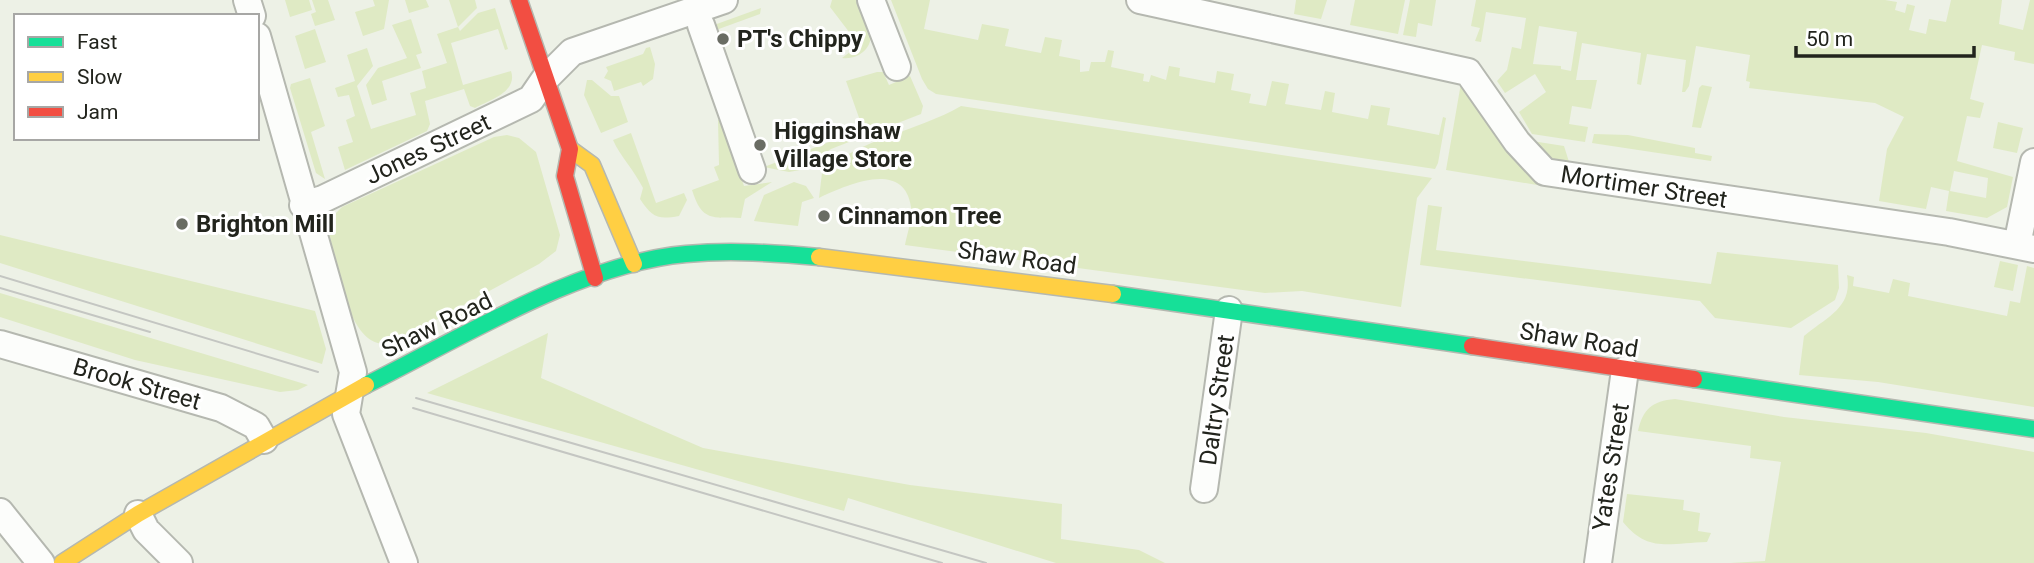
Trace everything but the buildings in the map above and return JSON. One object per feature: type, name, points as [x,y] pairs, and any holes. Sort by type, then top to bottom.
[{"type":"main road","points":[[519,0],[544,80],[570,149],[565,176],[595,278]]},
{"type":"main road","points":[[570,149],[592,165],[634,264]]},
{"type":"main road","name":"Shaw Road","points":[[62,563],[138,514],[350,393],[560,289],[634,264],[684,254],[758,251],[888,264],[1229,310],[2034,429]]},
{"type":"street","name":"Jones Street","points":[[303,205],[323,199],[531,99],[544,80],[572,52],[724,0]]},
{"type":"street","points":[[871,0],[897,67]]},
{"type":"street","name":"Mortimer Street","points":[[1140,0],[1468,72],[1517,142],[1545,172],[1949,232],[2025,247]]},
{"type":"street","points":[[701,24],[752,170]]},
{"type":"street","points":[[259,43],[303,205],[353,372],[346,414],[404,563]]},
{"type":"street","points":[[2025,247],[2034,162]]},
{"type":"street","name":"Daltry Street","points":[[1204,489],[1229,310]]},
{"type":"street","name":"Brook Street","points":[[0,344],[222,408],[256,426],[264,440]]},
{"type":"street","name":"Yates Street","points":[[1598,563],[1625,370]]},
{"type":"street","points":[[0,512],[41,563]]},
{"type":"street","points":[[138,514],[146,530],[180,563]]},
{"type":"green space","points":[[285,0],[309,0],[312,10],[290,17]]},
{"type":"green space","points":[[312,0],[328,0],[335,20],[315,26],[311,14],[316,12]]},
{"type":"green space","points":[[373,0],[389,0],[384,29],[363,36],[355,12],[375,6]]},
{"type":"green space","points":[[405,0],[426,0],[429,7],[409,13]]},
{"type":"green space","points":[[449,0],[475,0],[477,8],[458,27]]},
{"type":"green space","points":[[832,0],[858,0],[867,20],[871,34],[868,46],[851,58],[842,58],[859,45],[830,7]]},
{"type":"green space","points":[[891,0],[930,0],[924,29],[978,40],[982,24],[1009,29],[1005,46],[1041,53],[1045,37],[1062,40],[1059,56],[1080,60],[1080,72],[1089,71],[1091,62],[1105,62],[1108,50],[1114,51],[1111,67],[1144,74],[1143,81],[1149,82],[1151,75],[1166,80],[1169,66],[1180,68],[1179,76],[1215,83],[1217,71],[1234,74],[1231,90],[1251,94],[1249,103],[1266,106],[1272,81],[1289,84],[1285,104],[1321,110],[1325,91],[1335,93],[1332,112],[1368,119],[1371,105],[1390,108],[1387,125],[1439,135],[1443,117],[1446,118],[1438,163],[1435,169],[936,94],[928,89],[922,79]]},
{"type":"green space","points":[[1296,0],[1327,0],[1321,19],[1294,14]]},
{"type":"green space","points":[[1355,0],[1405,0],[1398,34],[1350,25]]},
{"type":"green space","points":[[1410,0],[1436,0],[1432,26],[1418,23],[1416,37],[1403,35]]},
{"type":"green space","points":[[1476,0],[1885,0],[1897,2],[1895,10],[1905,13],[1907,4],[1915,6],[1909,30],[1926,34],[1929,19],[1946,22],[1951,0],[2002,0],[1999,24],[2023,30],[2030,0],[2034,0],[2034,64],[2014,60],[2015,52],[1982,45],[1970,99],[1984,103],[1980,118],[1967,116],[1957,161],[2013,177],[2007,207],[1987,218],[1946,211],[1949,191],[1931,187],[1926,209],[1879,201],[1887,149],[1904,117],[1875,103],[1749,88],[1750,82],[1746,81],[1750,55],[1696,46],[1689,86],[1682,92],[1686,60],[1647,54],[1641,85],[1637,84],[1641,53],[1582,43],[1576,80],[1597,80],[1591,109],[1572,106],[1569,124],[1588,127],[1585,142],[1532,134],[1519,112],[1546,92],[1535,74],[1505,93],[1497,81],[1507,70],[1512,47],[1521,49],[1526,18],[1486,12],[1481,42],[1475,41],[1480,28],[1471,26]],"holes":[[[1539,26],[1577,32],[1571,71],[1561,69],[1561,66],[1533,64]],[[1954,171],[1988,178],[1986,198],[1950,191]]]},
{"type":"green space","points":[[495,8],[508,49],[505,50],[498,29],[451,43],[463,85],[511,71],[512,78],[507,90],[475,108],[470,106],[464,89],[425,101],[430,124],[427,131],[345,170],[338,147],[353,142],[346,120],[355,116],[349,95],[338,97],[335,88],[355,81],[347,55],[367,48],[373,66],[357,86],[371,129],[416,115],[410,93],[426,88],[422,71],[447,63],[437,34],[458,27],[460,31],[478,13]]},
{"type":"green space","points":[[761,8],[760,14],[716,30],[714,25]]},
{"type":"green space","points":[[411,19],[422,53],[416,55],[421,68],[382,81],[387,100],[372,105],[366,85],[378,68],[407,58],[392,25]]},
{"type":"green space","points":[[315,29],[326,62],[305,69],[295,36]]},
{"type":"green space","points":[[650,47],[655,64],[653,79],[643,86],[641,82],[614,91],[611,81],[604,78],[608,71],[606,67],[643,54],[646,48]]},
{"type":"green space","points":[[883,72],[889,85],[910,76],[923,106],[921,114],[831,149],[800,170],[789,172],[764,167],[863,129],[846,81]]},
{"type":"green space","points":[[310,78],[325,126],[311,132],[325,179],[316,173],[290,88],[291,84]]},
{"type":"green space","points":[[587,80],[592,80],[611,96],[619,96],[628,122],[601,133],[584,95]]},
{"type":"green space","points":[[1461,83],[1531,176],[1549,187],[1446,170]]},
{"type":"green space","points":[[1702,85],[1712,87],[1701,128],[1692,127],[1699,88]]},
{"type":"green space","points":[[961,106],[1432,178],[1417,198],[1401,307],[1302,291],[1265,293],[905,245],[911,221],[911,207],[906,192],[897,183],[886,179],[843,187],[819,198],[822,173],[837,161],[871,143],[926,123]]},
{"type":"green space","points":[[721,119],[744,186],[772,182],[745,199],[741,218],[709,216],[700,208],[692,190],[719,180],[714,167],[719,165],[718,120]]},
{"type":"green space","points":[[1998,122],[2023,128],[2017,153],[1993,148]]},
{"type":"green space","points":[[631,133],[656,203],[684,193],[687,200],[679,216],[656,216],[640,199],[643,188],[613,140]]},
{"type":"green space","points":[[1594,134],[1628,135],[1695,148],[1695,153],[1712,156],[1711,161],[1592,143]]},
{"type":"green space","points":[[507,135],[519,138],[536,152],[560,235],[556,251],[539,264],[397,341],[380,344],[367,337],[356,323],[341,284],[328,229],[330,219],[342,207],[494,137]]},
{"type":"green space","points":[[1532,141],[1564,146],[1570,165],[1548,161]]},
{"type":"green space","points":[[794,182],[806,186],[814,198],[802,202],[798,226],[754,221],[764,195]]},
{"type":"green space","points":[[1428,205],[1442,207],[1436,250],[1711,284],[1717,252],[1838,265],[1839,288],[1835,300],[1791,328],[1715,318],[1700,301],[1420,265]]},
{"type":"green space","points":[[0,235],[315,311],[326,349],[322,364],[0,263]]},
{"type":"green space","points":[[2000,261],[2018,265],[2013,291],[1994,287]]},
{"type":"green space","points":[[2027,266],[2034,268],[2034,407],[1878,382],[1799,375],[1804,336],[1842,304],[1848,286],[1847,275],[1854,277],[1853,286],[1889,293],[1893,279],[1910,283],[1908,296],[2007,316],[2010,301],[2020,303]]},
{"type":"green space","points":[[0,293],[308,385],[298,390],[280,392],[135,360],[0,317]]},
{"type":"green space","points":[[548,333],[541,378],[703,448],[910,485],[1062,504],[1061,539],[1139,550],[1165,563],[1056,563],[848,498],[844,511],[427,393]]},
{"type":"green space","points":[[1675,399],[1784,417],[1926,433],[2034,452],[2034,563],[1730,563],[1765,561],[1781,462],[1750,458],[1751,446],[1638,431],[1650,407]]},
{"type":"green space","points":[[1627,494],[1684,500],[1683,510],[1700,513],[1698,531],[1711,533],[1707,542],[1660,544],[1641,538],[1623,522]]},
{"type":"tram line","points":[[0,276],[318,372]]},
{"type":"tram line","points":[[0,288],[150,332]]},
{"type":"tram line","points":[[416,398],[986,563]]},
{"type":"tram line","points":[[413,408],[942,563]]},
{"type":"traffic: fast","points":[[366,385],[522,305],[605,272],[646,260],[686,254],[753,252],[819,257]]},
{"type":"traffic: fast","points":[[1113,294],[1472,346]]},
{"type":"traffic: fast","points":[[1694,379],[2034,429]]},
{"type":"traffic: slow","points":[[570,149],[592,165],[634,264]]},
{"type":"traffic: slow","points":[[819,257],[1113,294]]},
{"type":"traffic: slow","points":[[62,563],[138,514],[366,385]]},
{"type":"traffic: jam","points":[[519,0],[570,149],[565,176],[595,278]]},
{"type":"traffic: jam","points":[[1472,346],[1694,379]]},
{"type":"place","name":"PT's Chippy","points":[[723,39]]},
{"type":"place","name":"Higginshaw Village Store","points":[[760,145]]},
{"type":"place","name":"Cinnamon Tree","points":[[824,216]]},
{"type":"place","name":"Brighton Mill","points":[[182,224]]}]
